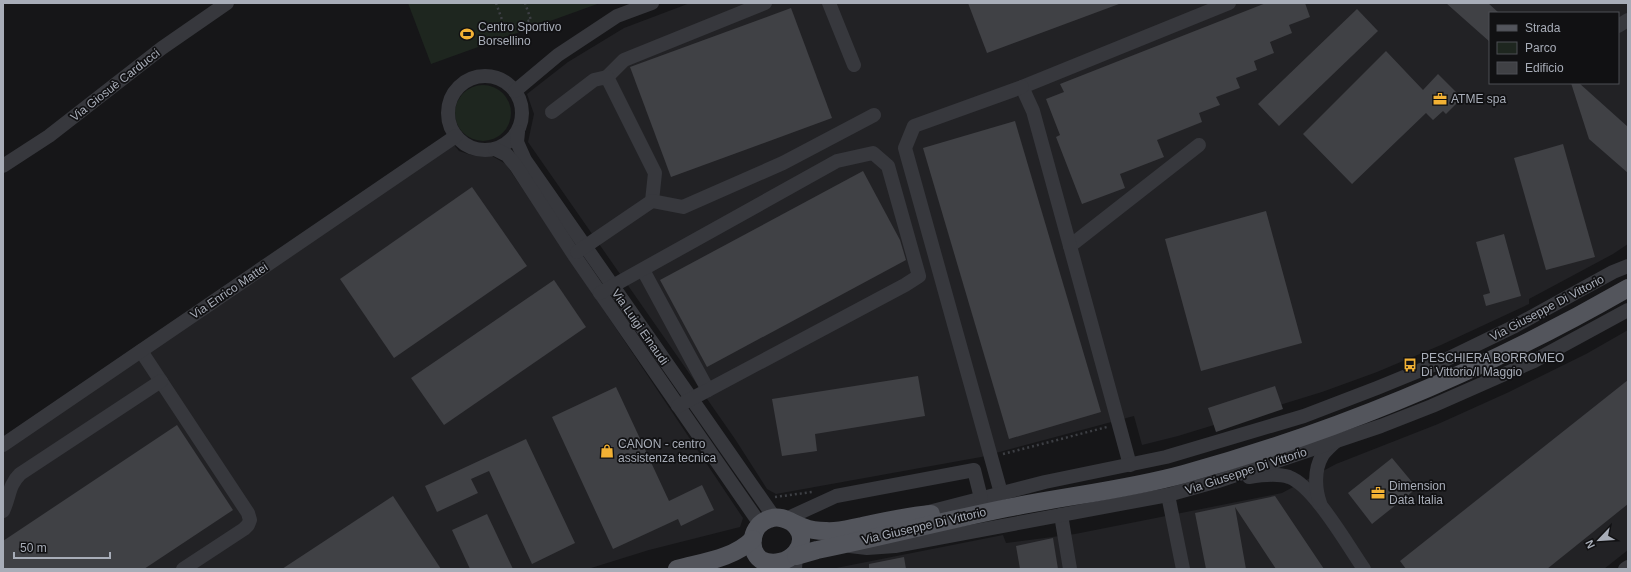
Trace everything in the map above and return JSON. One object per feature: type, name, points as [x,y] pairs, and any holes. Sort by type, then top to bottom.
[{"type":"main road","name":"Via Giuseppe Di Vittorio","points":[[1604,301],[1628,281]]},
{"type":"main road","name":"Via Giuseppe Di Vittorio","points":[[772,524],[828,532],[1004,500],[1129,486],[1181,475],[1314,433],[1427,388],[1513,349],[1628,288]]},
{"type":"main road","name":"Via Giuseppe Di Vittorio","points":[[714,569],[754,561],[779,566],[796,562],[840,545],[1004,500]]},
{"type":"main road","points":[[676,569],[729,555],[743,547],[772,524],[797,528],[801,538],[801,546],[796,562]]},
{"type":"main road","points":[[769,565],[754,550],[772,524]]},
{"type":"street","name":"Via Giosuè Carducci","points":[[3,166],[49,136],[162,48],[227,3]]},
{"type":"street","points":[[515,91],[558,55],[617,16],[652,3]]},
{"type":"street","points":[[552,112],[594,80],[607,77],[624,60],[765,3]]},
{"type":"street","points":[[829,3],[854,65]]},
{"type":"street","points":[[1004,500],[905,148],[914,126],[1022,87],[1229,3]]},
{"type":"street","points":[[1619,25],[1628,20]]},
{"type":"street","points":[[479,76],[497,77],[507,82],[515,91],[520,100],[522,121],[518,132],[512,140],[504,146],[495,149],[473,149],[464,144],[449,126],[447,114],[449,101],[455,90],[463,82],[479,76]]},
{"type":"street","points":[[607,77],[654,173],[652,201]]},
{"type":"street","points":[[1022,87],[1033,110],[1130,465]]},
{"type":"street","points":[[579,251],[652,201],[683,207],[783,163],[874,115]]},
{"type":"street","name":"Via Luigi Einaudi","points":[[518,132],[517,142],[525,160],[579,251]]},
{"type":"street","name":"Via Enrico Mattei","points":[[3,445],[456,136]]},
{"type":"street","points":[[1070,246],[1199,145]]},
{"type":"street","name":"Via Luigi Einaudi","points":[[495,149],[507,156],[516,166],[579,251],[684,402],[772,524]]},
{"type":"street","points":[[606,290],[837,161],[873,153],[888,166],[919,276],[905,286],[684,402]]},
{"type":"street","name":"Via Giuseppe Di Vittorio","points":[[916,515],[981,498],[1004,500],[1045,482],[1166,458],[1304,416],[1443,361],[1484,342],[1614,272],[1628,266]]},
{"type":"street","points":[[643,270],[708,390]]},
{"type":"street","name":"Via Giuseppe Di Vittorio","points":[[840,545],[867,548],[895,546],[1168,495],[1218,481],[1406,417],[1505,374],[1588,333],[1628,310]]},
{"type":"street","points":[[141,351],[250,520],[244,529],[183,569]]},
{"type":"street","points":[[3,511],[9,491],[14,481],[20,474],[161,381]]},
{"type":"street","points":[[1321,507],[1316,493],[1318,469],[1322,456],[1335,442]]},
{"type":"street","points":[[772,524],[836,496],[974,470],[981,498]]},
{"type":"street","points":[[1218,481],[1266,475],[1289,477],[1308,490],[1364,569]]},
{"type":"street","points":[[1168,495],[1183,569]]},
{"type":"street","points":[[1061,515],[1070,569]]},
{"type":"path","points":[[496,3],[505,28],[531,20],[525,3]]},
{"type":"shaded area","points":[[690,3],[1628,3],[1628,244],[1613,254],[1529,299],[1529,304],[1441,345],[1377,372],[1322,392],[1178,436],[1142,445],[1134,416],[981,457],[776,494],[767,489],[735,439],[528,142],[534,114],[527,94],[568,62],[624,28]]},
{"type":"shaded area","points":[[446,135],[459,151],[471,155],[492,156],[506,164],[743,518],[740,527],[649,550],[588,569],[3,569],[3,437]]},
{"type":"shaded area","points":[[1628,330],[1628,550],[1604,569],[831,569],[1003,535],[1006,543],[1075,534],[1282,493],[1336,464],[1438,424],[1509,392],[1586,354]]},
{"type":"green space","name":"Centro Sportivo Borsellino","points":[[408,3],[600,3],[431,64]]},
{"type":"green space","points":[[477,85],[489,85],[499,89],[507,97],[511,107],[511,119],[507,129],[499,137],[489,141],[477,141],[467,137],[459,129],[455,119],[455,107],[459,97],[467,89]]},
{"type":"building","points":[[968,3],[1119,3],[1119,4],[987,53]]},
{"type":"building","points":[[1266,3],[1305,3],[1310,17],[1289,25],[1292,33],[1270,42],[1274,53],[1254,61],[1257,70],[1236,78],[1240,88],[1216,97],[1220,105],[1199,113],[1202,122],[1157,140],[1164,157],[1120,174],[1125,188],[1082,204],[1056,137],[1060,135],[1046,99],[1064,92],[1060,84]]},
{"type":"building","points":[[1446,3],[1488,3],[1498,12],[1489,12],[1489,41]]},
{"type":"building","points":[[791,8],[832,118],[671,177],[630,67]]},
{"type":"building","points":[[1357,9],[1378,31],[1279,126],[1258,104]]},
{"type":"building","points":[[1386,51],[1423,90],[1438,74],[1462,98],[1446,114],[1443,111],[1433,120],[1426,113],[1352,184],[1303,134]]},
{"type":"building","points":[[1571,84],[1580,84],[1628,127],[1628,173],[1589,139]]},
{"type":"building","points":[[1015,121],[1101,412],[1009,439],[923,148]]},
{"type":"building","points":[[1563,144],[1595,257],[1546,270],[1514,158]]},
{"type":"building","points":[[863,171],[900,240],[906,260],[707,367],[660,280]]},
{"type":"building","points":[[472,187],[527,266],[394,358],[340,279]]},
{"type":"building","points":[[1266,211],[1302,343],[1201,371],[1165,239]]},
{"type":"building","points":[[1504,234],[1521,296],[1486,306],[1483,295],[1490,293],[1476,242]]},
{"type":"building","points":[[554,280],[586,327],[444,425],[411,378]]},
{"type":"building","points":[[918,376],[925,416],[815,434],[817,451],[782,456],[772,399]]},
{"type":"building","points":[[1628,380],[1628,504],[1547,569],[1406,569],[1400,561]]},
{"type":"building","points":[[1275,386],[1283,409],[1216,432],[1208,408]]},
{"type":"building","name":"CANON - centro assistenza tecnica","points":[[616,387],[669,501],[702,485],[714,510],[681,526],[678,519],[613,549],[552,417]]},
{"type":"building","points":[[177,425],[233,510],[144,569],[3,569],[3,541]]},
{"type":"building","points":[[526,439],[575,543],[532,564],[489,471],[471,479],[478,493],[437,512],[425,486]]},
{"type":"building","points":[[1392,458],[1417,488],[1372,524],[1348,493]]},
{"type":"building","points":[[393,496],[441,569],[282,569]]},
{"type":"building","points":[[1275,496],[1324,569],[1276,569],[1235,507],[1246,569],[1206,569],[1195,513]]},
{"type":"building","points":[[487,514],[513,569],[470,569],[452,530]]},
{"type":"building","points":[[1053,538],[1058,569],[1020,569],[1016,546]]},
{"type":"building","points":[[904,557],[906,569],[869,569],[869,564]]},
{"type":"place","name":"Centro Sportivo Borsellino","points":[[467,34]]},
{"type":"place","name":"ATME spa","points":[[1440,99]]},
{"type":"place","name":"PESCHIERA BORROMEO Di Vittorio/I Maggio","points":[[1410,365]]},
{"type":"place","name":"CANON - centro assistenza tecnica","points":[[607,451]]},
{"type":"place","name":"Dimension Data Italia","points":[[1378,493]]}]
